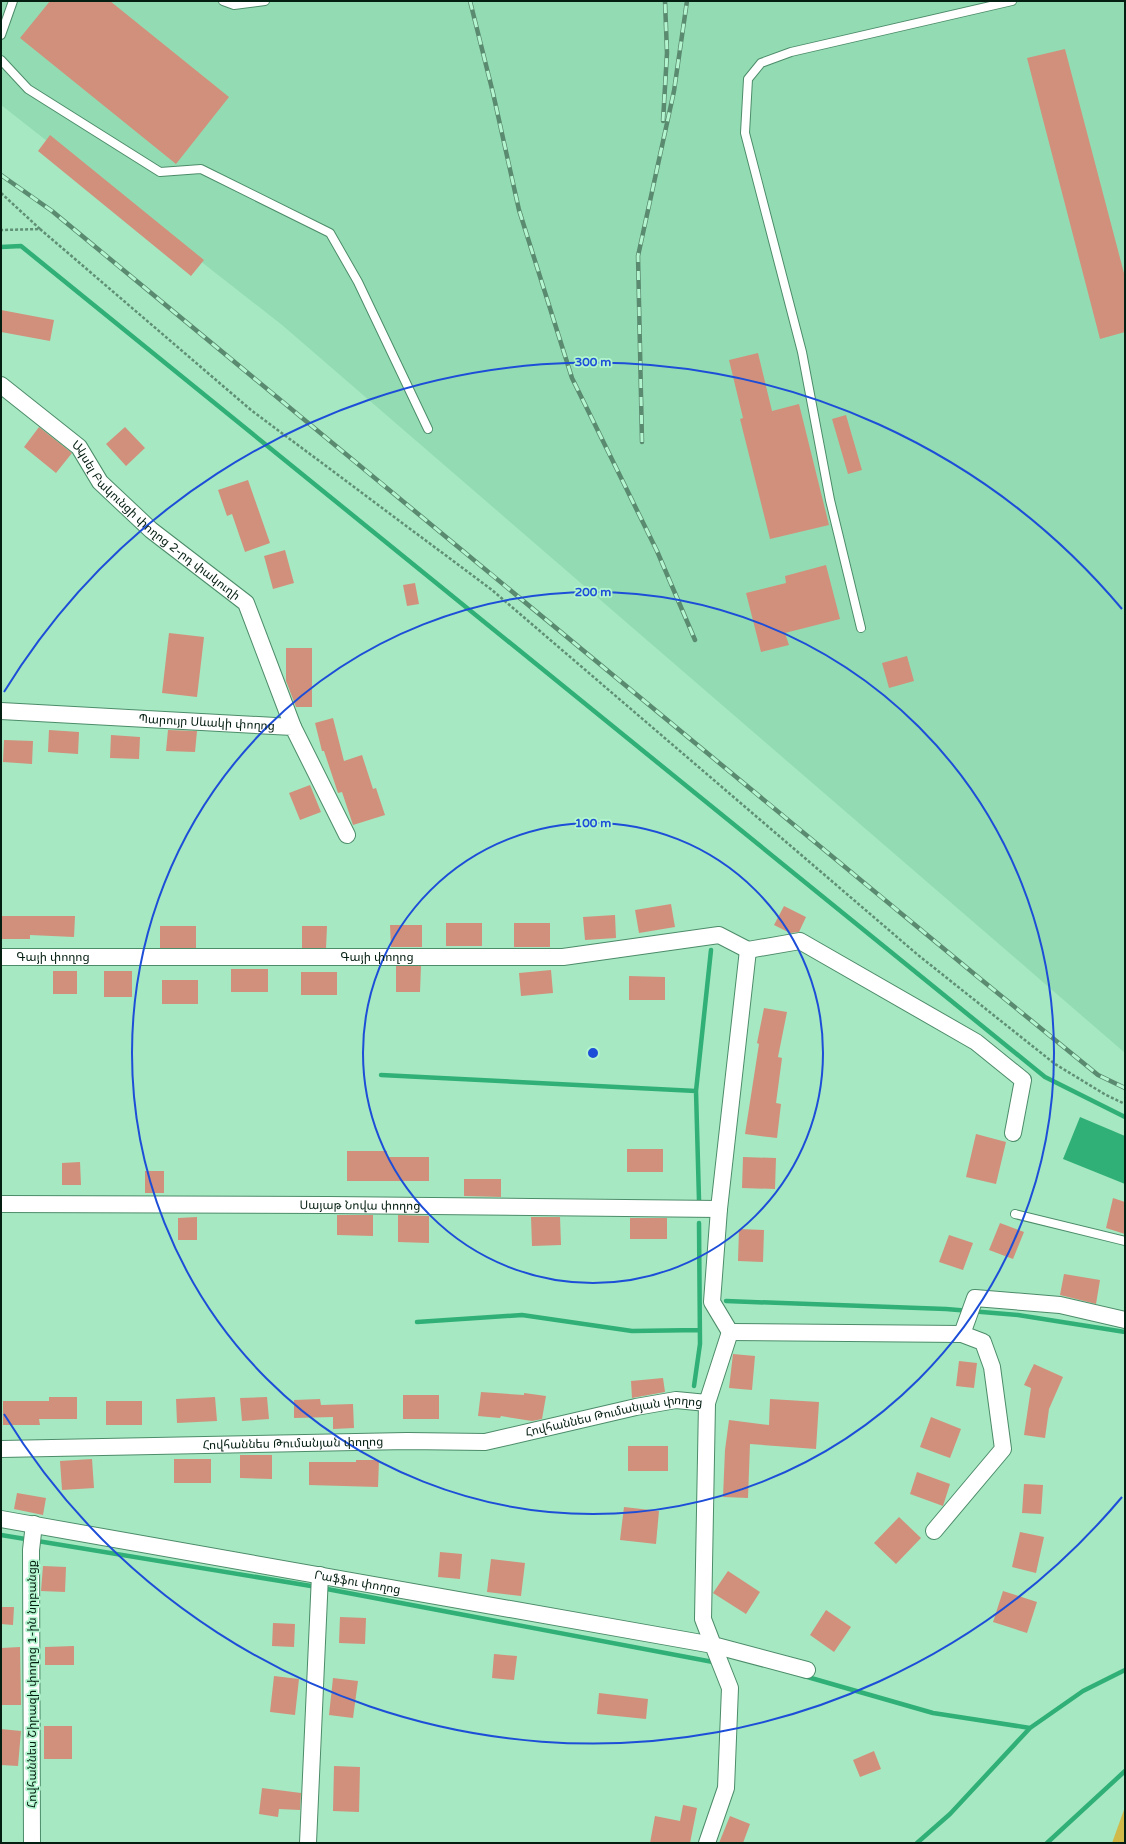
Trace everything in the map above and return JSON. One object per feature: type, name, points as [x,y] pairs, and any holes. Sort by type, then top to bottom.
[{"type":"street","name":"Ակսել Բակունցի փողոց 2-րդ փակուղի","points":[[1,385],[79,447],[100,482],[151,530],[246,603],[293,727]]},
{"type":"street","name":"Պարույր Սևակի փողոց","points":[[1,711],[293,727],[347,835]]},
{"type":"street","name":"Գայի փողոց","points":[[1,957],[563,957],[719,935],[748,950]]},
{"type":"street","points":[[934,1531],[1003,1449],[992,1367],[983,1342],[962,1334],[730,1332],[712,1302],[720,1209],[748,950],[800,941],[976,1042],[1023,1080],[1013,1132]]},
{"type":"street","name":"Սայաթ Նովա փողոց","points":[[1,1204],[328,1205],[720,1209]]},
{"type":"street","points":[[962,1334],[975,1298],[1060,1305],[1125,1320]]},
{"type":"street","name":"Հովհաննես Թումանյան փողոց","points":[[1,1449],[407,1441],[485,1442],[636,1407],[676,1400],[708,1403],[730,1332]]},
{"type":"street","points":[[707,1843],[726,1788],[730,1696],[730,1688],[703,1620],[708,1403]]},
{"type":"street","name":"Րաֆֆու փողոց","points":[[1,1519],[34,1524],[320,1583],[713,1645],[807,1670]]},
{"type":"street","name":"Հովհաննես Շիրազի փողոց 1-ին նրբանցք","points":[[32,1843],[31,1550],[34,1524]]},
{"type":"street","points":[[308,1843],[320,1583]]},
{"type":"lane","points":[[1,35],[13,1]]},
{"type":"lane","points":[[223,1],[234,5],[265,1]]},
{"type":"lane","points":[[861,628],[830,500],[802,352],[745,133],[748,79],[761,63],[791,52],[1012,1]]},
{"type":"lane","points":[[1,60],[28,89],[160,172],[201,169],[330,233],[358,282],[428,429]]},
{"type":"lane","points":[[1015,1214],[1125,1241]]},
{"type":"path","points":[[1,193],[40,229],[250,410],[492,590],[918,955],[1055,1064],[1106,1095],[1125,1104]]},
{"type":"path","points":[[1,230],[40,229]]},
{"type":"shaded area","points":[[1,1],[1125,1],[1125,1053],[282,325],[1,105]]},
{"type":"shaded area","points":[[1080,1117],[1125,1136],[1125,1184],[1063,1159]]},
{"type":"shaded area","points":[[1125,1807],[1125,1843],[1112,1843]]},
{"type":"building","points":[[50,1],[110,1],[229,97],[176,164],[20,38]]},
{"type":"building","points":[[1065,49],[1125,277],[1125,332],[1100,339],[1027,58]]},
{"type":"building","points":[[50,135],[204,260],[191,276],[38,151]]},
{"type":"building","points":[[1,310],[54,320],[50,341],[1,332]]},
{"type":"building","points":[[758,353],[772,411],[799,404],[829,525],[770,539],[740,419],[743,418],[729,360]]},
{"type":"building","points":[[846,415],[862,470],[848,474],[832,419]]},
{"type":"building","points":[[39,427],[72,453],[56,473],[24,447]]},
{"type":"building","points":[[125,427],[145,448],[126,466],[106,444]]},
{"type":"building","points":[[248,480],[270,543],[245,552],[232,514],[227,516],[218,490]]},
{"type":"building","points":[[285,550],[294,583],[273,589],[264,556]]},
{"type":"building","points":[[826,565],[840,619],[785,633],[789,645],[761,652],[746,593],[786,583],[785,576]]},
{"type":"building","points":[[415,583],[419,604],[407,606],[403,585]]},
{"type":"building","points":[[169,633],[204,637],[197,697],[162,693]]},
{"type":"building","points":[[286,648],[312,648],[312,707],[296,707],[286,681]]},
{"type":"building","points":[[907,656],[914,681],[889,688],[882,663]]},
{"type":"building","points":[[333,718],[344,761],[362,755],[373,789],[376,788],[385,815],[353,825],[342,792],[338,793],[324,751],[322,751],[315,723]]},
{"type":"building","points":[[49,730],[79,732],[78,754],[48,752]]},
{"type":"building","points":[[168,730],[197,731],[195,752],[166,751]]},
{"type":"building","points":[[111,735],[140,737],[139,759],[110,758]]},
{"type":"building","points":[[4,740],[33,741],[32,764],[3,762]]},
{"type":"building","points":[[310,785],[321,812],[300,820],[289,793]]},
{"type":"building","points":[[671,904],[675,927],[639,933],[635,910]]},
{"type":"building","points":[[784,906],[806,917],[799,932],[790,933],[774,925]]},
{"type":"building","points":[[615,915],[616,938],[585,940],[583,917]]},
{"type":"building","points":[[1,916],[75,916],[74,937],[30,935],[30,939],[1,939]]},
{"type":"building","points":[[446,923],[482,923],[482,946],[446,946]]},
{"type":"building","points":[[514,923],[550,923],[550,947],[514,947]]},
{"type":"building","points":[[390,925],[422,925],[422,947],[391,947]]},
{"type":"building","points":[[160,926],[196,926],[196,948],[160,948]]},
{"type":"building","points":[[302,926],[327,926],[326,948],[302,948]]},
{"type":"building","points":[[396,966],[421,966],[420,992],[396,992]]},
{"type":"building","points":[[231,969],[268,969],[268,992],[231,992]]},
{"type":"building","points":[[551,970],[553,993],[521,996],[519,973]]},
{"type":"building","points":[[53,971],[77,971],[77,994],[53,994]]},
{"type":"building","points":[[104,971],[132,971],[132,997],[104,997]]},
{"type":"building","points":[[301,972],[337,972],[337,995],[301,995]]},
{"type":"building","points":[[629,976],[665,977],[665,1000],[629,1000]]},
{"type":"building","points":[[162,980],[198,980],[198,1004],[162,1004]]},
{"type":"building","points":[[764,1008],[787,1012],[778,1057],[782,1058],[776,1103],[781,1104],[777,1138],[745,1134],[759,1044],[757,1043]]},
{"type":"building","points":[[976,1134],[1006,1142],[996,1184],[966,1177]]},
{"type":"building","points":[[627,1149],[663,1149],[663,1172],[627,1172]]},
{"type":"building","points":[[347,1151],[387,1151],[387,1157],[429,1157],[429,1181],[347,1181]]},
{"type":"building","points":[[743,1157],[776,1158],[775,1189],[742,1188]]},
{"type":"building","points":[[80,1162],[81,1185],[62,1185],[62,1163]]},
{"type":"building","points":[[145,1171],[164,1171],[164,1193],[145,1193]]},
{"type":"building","points":[[464,1179],[501,1179],[501,1197],[464,1196]]},
{"type":"building","points":[[1113,1198],[1125,1202],[1125,1234],[1106,1228]]},
{"type":"building","points":[[337,1215],[373,1215],[373,1236],[337,1235]]},
{"type":"building","points":[[398,1215],[429,1216],[429,1243],[398,1242]]},
{"type":"building","points":[[197,1217],[197,1240],[178,1240],[178,1218]]},
{"type":"building","points":[[531,1217],[560,1217],[561,1245],[532,1246]]},
{"type":"building","points":[[630,1218],[667,1218],[667,1239],[630,1239]]},
{"type":"building","points":[[1000,1223],[1024,1232],[1013,1259],[989,1250]]},
{"type":"building","points":[[739,1229],[764,1230],[763,1262],[738,1261]]},
{"type":"building","points":[[949,1235],[973,1243],[963,1270],[939,1262]]},
{"type":"building","points":[[1064,1274],[1100,1280],[1096,1304],[1060,1295]]},
{"type":"building","points":[[733,1354],[755,1356],[752,1390],[729,1388]]},
{"type":"building","points":[[959,1361],[977,1363],[974,1388],[956,1386]]},
{"type":"building","points":[[1034,1364],[1063,1377],[1049,1409],[1045,1438],[1024,1435],[1031,1388],[1024,1385]]},
{"type":"building","points":[[663,1378],[665,1392],[632,1398],[631,1381]]},
{"type":"building","points":[[481,1392],[524,1395],[524,1393],[546,1396],[542,1419],[532,1421],[501,1416],[500,1418],[478,1416]]},
{"type":"building","points":[[403,1395],[439,1395],[439,1419],[403,1419]]},
{"type":"building","points":[[49,1397],[77,1397],[77,1419],[39,1419],[40,1425],[3,1425],[3,1401],[49,1401]]},
{"type":"building","points":[[215,1397],[217,1421],[177,1423],[176,1399]]},
{"type":"building","points":[[267,1397],[269,1419],[242,1421],[240,1398]]},
{"type":"building","points":[[320,1399],[321,1405],[353,1404],[354,1428],[333,1429],[333,1417],[294,1418],[294,1400]]},
{"type":"building","points":[[770,1399],[819,1402],[816,1449],[750,1444],[748,1498],[723,1497],[725,1450],[729,1420],[769,1425]]},
{"type":"building","points":[[106,1401],[142,1401],[142,1425],[106,1425]]},
{"type":"building","points":[[931,1417],[961,1429],[950,1458],[920,1447]]},
{"type":"building","points":[[628,1446],[668,1446],[668,1471],[628,1471]]},
{"type":"building","points":[[240,1455],[272,1455],[272,1479],[240,1478]]},
{"type":"building","points":[[92,1459],[94,1488],[62,1490],[60,1461]]},
{"type":"building","points":[[174,1459],[211,1459],[211,1483],[174,1483]]},
{"type":"building","points":[[356,1460],[379,1460],[378,1487],[309,1485],[309,1462],[356,1462]]},
{"type":"building","points":[[917,1472],[950,1484],[943,1506],[910,1494]]},
{"type":"building","points":[[1024,1484],[1043,1485],[1041,1514],[1022,1513]]},
{"type":"building","points":[[17,1493],[46,1498],[43,1515],[14,1509]]},
{"type":"building","points":[[624,1507],[659,1511],[656,1544],[620,1540]]},
{"type":"building","points":[[899,1517],[921,1538],[896,1564],[874,1543]]},
{"type":"building","points":[[1020,1532],[1044,1537],[1036,1573],[1012,1567]]},
{"type":"building","points":[[440,1552],[462,1554],[460,1579],[438,1577]]},
{"type":"building","points":[[491,1559],[525,1563],[521,1596],[487,1592]]},
{"type":"building","points":[[43,1566],[66,1567],[65,1592],[41,1591]]},
{"type":"building","points":[[728,1571],[760,1592],[746,1614],[713,1593]]},
{"type":"building","points":[[1003,1591],[1037,1602],[1027,1633],[993,1622]]},
{"type":"building","points":[[1,1607],[14,1607],[13,1625],[1,1624]]},
{"type":"building","points":[[826,1610],[851,1627],[834,1652],[810,1635]]},
{"type":"building","points":[[340,1617],[366,1618],[365,1644],[339,1643]]},
{"type":"building","points":[[273,1623],[295,1624],[294,1647],[272,1646]]},
{"type":"building","points":[[74,1646],[74,1665],[45,1665],[45,1647]]},
{"type":"building","points":[[20,1647],[21,1705],[1,1705],[1,1648]]},
{"type":"building","points":[[494,1654],[517,1656],[514,1680],[492,1678]]},
{"type":"building","points":[[274,1676],[299,1679],[295,1715],[270,1712]]},
{"type":"building","points":[[333,1678],[358,1681],[353,1718],[329,1715]]},
{"type":"building","points":[[599,1693],[648,1699],[646,1719],[597,1714]]},
{"type":"building","points":[[44,1726],[72,1726],[72,1759],[44,1759]]},
{"type":"building","points":[[1,1729],[21,1731],[18,1766],[1,1765]]},
{"type":"building","points":[[874,1751],[881,1769],[860,1777],[853,1760]]},
{"type":"building","points":[[334,1766],[360,1767],[359,1812],[333,1811]]},
{"type":"building","points":[[262,1788],[301,1793],[300,1810],[279,1809],[278,1817],[259,1814]]},
{"type":"building","points":[[683,1805],[697,1808],[690,1843],[650,1843],[655,1816],[680,1821]]},
{"type":"building","points":[[730,1816],[750,1824],[743,1843],[719,1843]]},
{"type":"waterway","points":[[1,247],[21,246],[1045,1077],[1125,1117]]},
{"type":"waterway","points":[[699,1200],[696,1091],[711,950]]},
{"type":"waterway","points":[[381,1075],[696,1091]]},
{"type":"waterway","points":[[694,1386],[700,1344],[699,1223]]},
{"type":"waterway","points":[[726,1301],[946,1309],[1018,1315],[1125,1332]]},
{"type":"waterway","points":[[417,1322],[522,1315],[632,1331],[700,1330]]},
{"type":"waterway","points":[[1,1535],[311,1586],[713,1662]]},
{"type":"waterway","points":[[917,1843],[950,1814],[1030,1728],[1083,1691],[1125,1670]]},
{"type":"waterway","points":[[804,1676],[933,1713],[1030,1728]]},
{"type":"waterway","points":[[1047,1843],[1125,1771]]},
{"type":"railway","points":[[470,1],[493,93],[519,210],[572,378],[657,551],[695,640]]},
{"type":"railway","points":[[663,121],[667,53],[665,1]]},
{"type":"railway","points":[[642,442],[638,256],[674,91],[687,1]]},
{"type":"railway","points":[[1,175],[52,211],[1098,1075],[1125,1088]]}]
